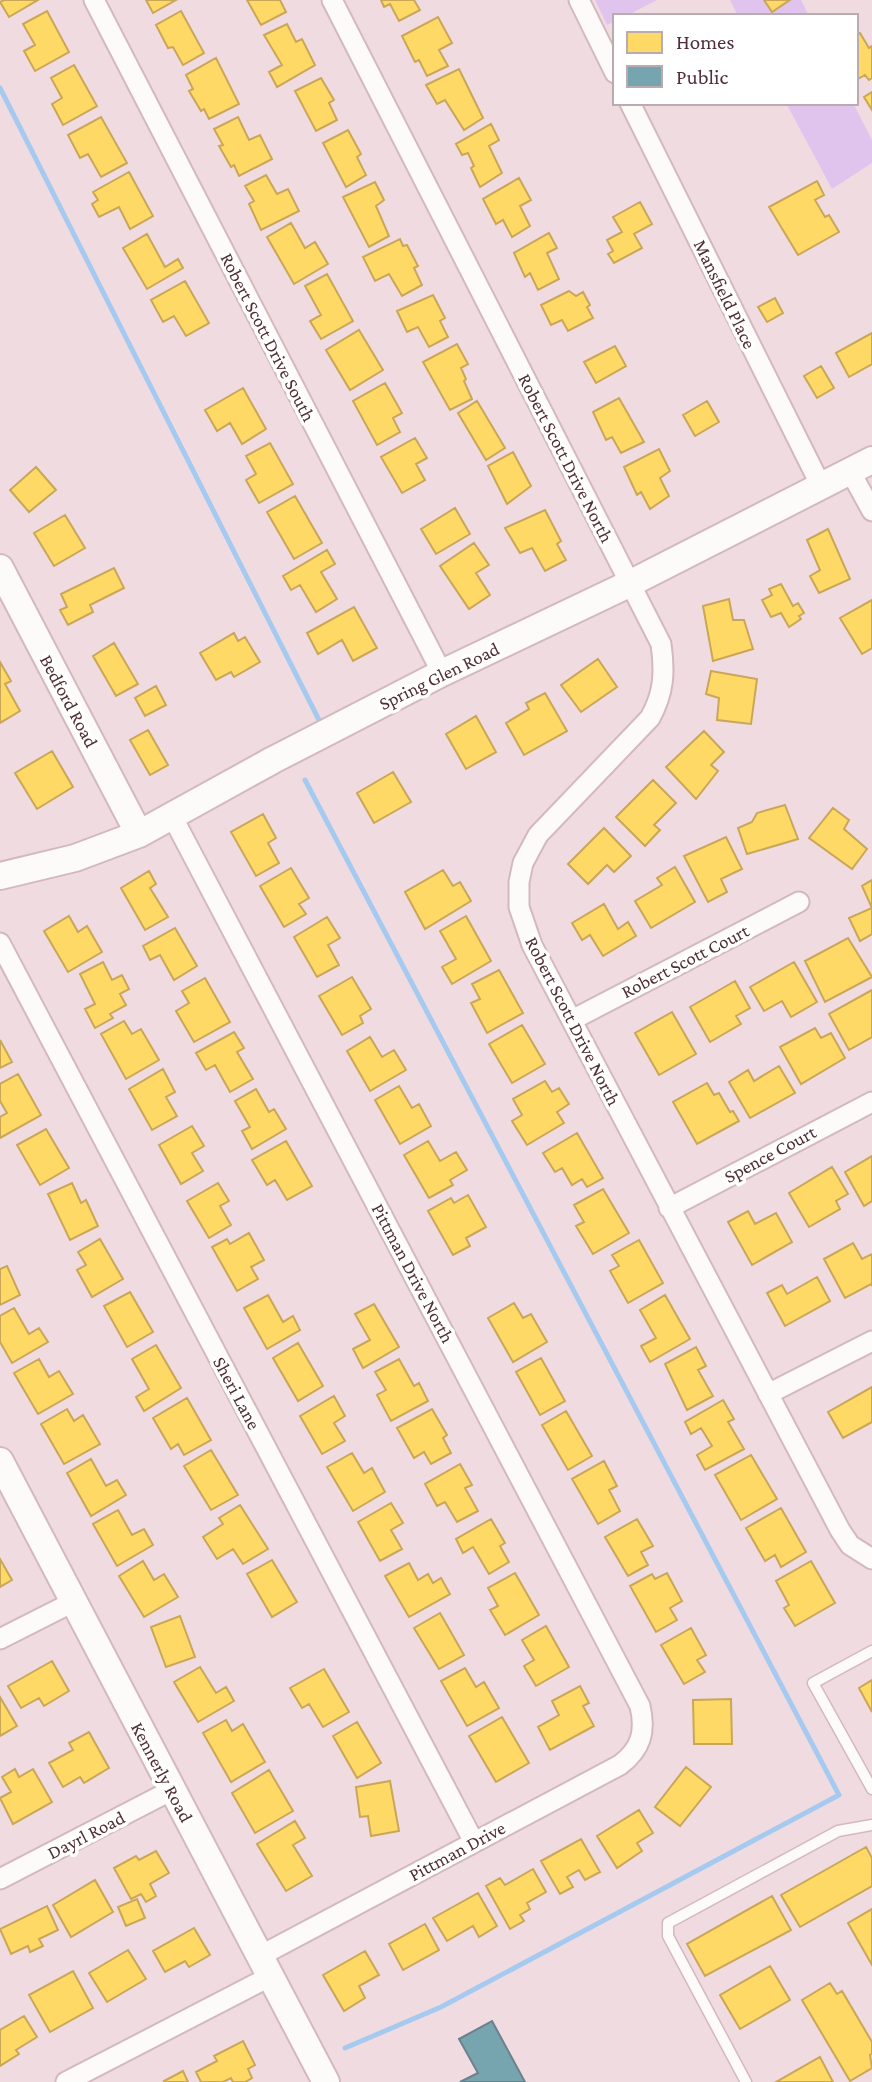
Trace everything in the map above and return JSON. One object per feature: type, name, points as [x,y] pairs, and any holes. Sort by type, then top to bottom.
[{"type":"street","name":"Robert Scott Drive South","points":[[94,0],[442,673]]},
{"type":"street","name":"Robert Scott Drive North","points":[[332,0],[661,645],[663,686],[659,703],[650,718],[538,835],[523,863],[519,882],[519,907],[532,945],[839,1530],[850,1545],[872,1559]]},
{"type":"street","points":[[579,0],[613,68]]},
{"type":"street","name":"Mansfield Place","points":[[631,105],[821,486]]},
{"type":"street","name":"Spring Glen Road","points":[[0,876],[75,858],[139,834],[442,673],[631,583],[861,465]]},
{"type":"street","points":[[861,465],[872,511]]},
{"type":"street","name":"Bedford Road","points":[[0,568],[139,834]]},
{"type":"street","name":"Pittman Drive North","points":[[172,816],[640,1706],[643,1734]]},
{"type":"street","name":"Robert Scott Court","points":[[572,1020],[799,902]]},
{"type":"street","name":"Sheri Lane","points":[[0,943],[474,1842]]},
{"type":"street","name":"Spence Court","points":[[670,1208],[872,1102]]},
{"type":"street","points":[[768,1394],[872,1341]]},
{"type":"street","name":"Kennerly Road","points":[[0,1461],[326,2082]]},
{"type":"street","points":[[0,1639],[73,1602]]},
{"type":"street","name":"Pittman Drive","points":[[66,2082],[474,1842],[620,1765],[632,1756],[643,1734]]},
{"type":"street","name":"Dayrl Road","points":[[0,1879],[172,1790]]},
{"type":"lane","points":[[872,1651],[813,1683],[872,1789]]},
{"type":"lane","points":[[746,2082],[668,1936],[668,1923],[838,1832],[872,1825]]},
{"type":"shaded area","points":[[595,0],[657,0],[630,14],[613,14],[613,22],[607,25]]},
{"type":"shaded area","points":[[730,0],[801,0],[808,14],[737,14]]},
{"type":"shaded area","points":[[787,105],[854,105],[872,140],[872,163],[832,189]]},
{"type":"building: Homes","points":[[38,0],[9,17],[0,2]]},
{"type":"building: Homes","points":[[146,0],[176,0],[153,13]]},
{"type":"building: Homes","points":[[247,0],[280,0],[286,12],[261,25]]},
{"type":"building: Homes","points":[[381,0],[414,0],[420,10],[399,21],[390,4],[384,7]]},
{"type":"building: Homes","points":[[764,0],[790,0],[772,12]]},
{"type":"building: Homes","points":[[47,11],[69,52],[35,71],[24,51],[35,45],[23,24]]},
{"type":"building: Homes","points":[[181,11],[204,53],[183,65],[173,47],[168,48],[156,25]]},
{"type":"building: Homes","points":[[438,17],[452,43],[439,50],[448,66],[427,76],[419,60],[415,62],[402,36]]},
{"type":"building: Homes","points":[[287,24],[296,42],[302,39],[315,65],[277,87],[269,72],[282,65],[264,35]]},
{"type":"building: Homes","points":[[860,33],[869,48],[872,46],[872,78],[869,80],[865,75],[858,79]]},
{"type":"building: Homes","points":[[216,58],[239,104],[209,119],[189,91],[193,89],[186,75]]},
{"type":"building: Homes","points":[[74,65],[97,106],[63,125],[52,104],[62,98],[51,78]]},
{"type":"building: Homes","points":[[459,69],[483,118],[464,130],[445,100],[437,104],[426,85]]},
{"type":"building: Homes","points":[[321,78],[334,100],[329,103],[337,120],[316,131],[295,91]]},
{"type":"building: Homes","points":[[872,92],[872,110],[864,97]]},
{"type":"building: Homes","points":[[101,117],[127,163],[101,177],[88,154],[80,158],[68,135]]},
{"type":"building: Homes","points":[[238,117],[249,140],[260,135],[272,159],[239,176],[219,146],[223,145],[214,129]]},
{"type":"building: Homes","points":[[491,124],[499,140],[489,146],[502,173],[480,187],[471,168],[474,166],[468,153],[462,155],[456,144]]},
{"type":"building: Homes","points":[[348,130],[361,154],[357,157],[366,175],[346,187],[323,143]]},
{"type":"building: Homes","points":[[129,172],[153,216],[130,229],[119,207],[99,217],[92,204],[98,200],[93,192]]},
{"type":"building: Homes","points":[[266,175],[277,194],[288,189],[299,211],[261,230],[249,204],[254,201],[245,186]]},
{"type":"building: Homes","points":[[519,178],[531,200],[520,206],[530,226],[512,237],[503,220],[496,224],[483,199]]},
{"type":"building: Homes","points":[[817,181],[824,195],[815,200],[825,217],[829,215],[839,232],[798,255],[769,207]]},
{"type":"building: Homes","points":[[375,182],[384,200],[376,206],[389,236],[369,247],[343,197]]},
{"type":"building: Homes","points":[[640,202],[652,224],[634,234],[642,248],[614,263],[608,254],[613,251],[607,240],[622,232],[613,217]]},
{"type":"building: Homes","points":[[291,223],[305,248],[315,242],[328,264],[294,284],[267,237]]},
{"type":"building: Homes","points":[[549,233],[557,248],[547,253],[559,279],[538,290],[530,273],[525,277],[514,253]]},
{"type":"building: Homes","points":[[147,234],[165,267],[178,259],[183,268],[147,289],[123,248]]},
{"type":"building: Homes","points":[[400,239],[403,246],[407,245],[418,266],[414,268],[422,285],[402,296],[389,274],[375,281],[363,257]]},
{"type":"building: Homes","points":[[327,274],[353,321],[321,339],[310,321],[321,315],[305,286]]},
{"type":"building: Homes","points":[[185,281],[209,323],[186,336],[174,316],[163,322],[151,300]]},
{"type":"building: Homes","points":[[569,291],[576,296],[583,292],[593,318],[568,331],[562,320],[551,325],[541,305]]},
{"type":"building: Homes","points":[[433,295],[445,318],[440,321],[448,337],[429,347],[418,327],[407,332],[397,311]]},
{"type":"building: Homes","points":[[775,298],[783,313],[767,322],[758,307]]},
{"type":"building: Homes","points":[[359,330],[383,370],[350,390],[326,350]]},
{"type":"building: Homes","points":[[872,333],[872,364],[849,377],[836,353]]},
{"type":"building: Homes","points":[[457,344],[468,364],[461,368],[472,399],[450,410],[423,362]]},
{"type":"building: Homes","points":[[615,346],[626,366],[596,383],[584,362]]},
{"type":"building: Homes","points":[[821,366],[834,388],[817,398],[804,376]]},
{"type":"building: Homes","points":[[385,383],[402,413],[393,418],[400,432],[377,445],[353,401]]},
{"type":"building: Homes","points":[[243,388],[266,429],[242,444],[230,423],[217,431],[205,410]]},
{"type":"building: Homes","points":[[619,398],[644,442],[621,453],[612,437],[606,440],[593,412]]},
{"type":"building: Homes","points":[[477,401],[505,448],[486,460],[458,413]]},
{"type":"building: Homes","points":[[707,401],[719,422],[695,436],[683,415]]},
{"type":"building: Homes","points":[[415,438],[427,458],[416,464],[425,480],[402,493],[381,457]]},
{"type":"building: Homes","points":[[270,443],[293,484],[259,503],[246,480],[256,474],[246,456]]},
{"type":"building: Homes","points":[[659,449],[670,471],[660,478],[669,496],[650,509],[641,492],[637,495],[624,467]]},
{"type":"building: Homes","points":[[513,452],[531,486],[507,504],[488,466]]},
{"type":"building: Homes","points":[[36,467],[56,490],[29,512],[10,490]]},
{"type":"building: Homes","points":[[295,496],[322,543],[294,559],[267,512]]},
{"type":"building: Homes","points":[[455,508],[470,534],[436,554],[421,529]]},
{"type":"building: Homes","points":[[545,510],[561,541],[557,544],[566,560],[545,571],[532,548],[520,553],[505,528]]},
{"type":"building: Homes","points":[[65,515],[85,548],[54,566],[34,533]]},
{"type":"building: Homes","points":[[828,529],[850,579],[819,593],[810,576],[820,570],[807,540]]},
{"type":"building: Homes","points":[[474,543],[489,565],[476,573],[490,595],[469,609],[440,566]]},
{"type":"building: Homes","points":[[327,550],[335,564],[321,572],[337,599],[316,612],[300,585],[291,590],[283,576]]},
{"type":"building: Homes","points":[[114,568],[124,588],[90,605],[93,612],[68,625],[60,610],[67,607],[61,594]]},
{"type":"building: Homes","points":[[781,584],[793,606],[798,603],[804,613],[799,616],[801,619],[789,627],[781,613],[771,617],[762,600],[772,595],[769,589]]},
{"type":"building: Homes","points":[[729,599],[733,620],[744,620],[753,649],[713,661],[703,606]]},
{"type":"building: Homes","points":[[872,600],[872,648],[862,654],[840,618]]},
{"type":"building: Homes","points":[[354,607],[377,648],[353,661],[342,640],[318,654],[307,633]]},
{"type":"building: Homes","points":[[234,633],[238,641],[245,637],[260,662],[234,677],[231,672],[216,680],[200,653]]},
{"type":"building: Homes","points":[[114,643],[138,684],[116,696],[93,656]]},
{"type":"building: Homes","points":[[598,659],[617,687],[581,712],[561,685]]},
{"type":"building: Homes","points":[[0,662],[11,681],[5,684],[20,711],[0,723]]},
{"type":"building: Homes","points":[[711,671],[757,679],[751,724],[717,720],[719,698],[706,694]]},
{"type":"building: Homes","points":[[156,686],[166,705],[145,716],[135,698]]},
{"type":"building: Homes","points":[[545,693],[567,731],[524,755],[506,723],[529,709],[526,703]]},
{"type":"building: Homes","points":[[476,716],[496,752],[466,769],[446,734]]},
{"type":"building: Homes","points":[[148,730],[168,765],[150,775],[130,740]]},
{"type":"building: Homes","points":[[704,731],[724,752],[711,765],[718,771],[696,799],[666,767]]},
{"type":"building: Homes","points":[[52,751],[73,787],[37,809],[15,773]]},
{"type":"building: Homes","points":[[393,772],[411,802],[374,823],[357,793]]},
{"type":"building: Homes","points":[[653,780],[676,803],[654,825],[660,830],[645,846],[616,817]]},
{"type":"building: Homes","points":[[785,805],[798,839],[747,854],[738,828],[752,822],[757,813]]},
{"type":"building: Homes","points":[[833,808],[849,820],[844,829],[867,849],[852,869],[809,838]]},
{"type":"building: Homes","points":[[263,814],[276,838],[268,843],[279,863],[256,876],[231,832]]},
{"type":"building: Homes","points":[[604,828],[631,856],[614,872],[607,865],[588,884],[568,864]]},
{"type":"building: Homes","points":[[726,837],[742,869],[721,879],[727,892],[708,902],[684,856]]},
{"type":"building: Homes","points":[[675,867],[695,902],[651,928],[635,901],[662,885],[657,878]]},
{"type":"building: Homes","points":[[291,868],[309,898],[299,904],[306,914],[284,927],[260,886]]},
{"type":"building: Homes","points":[[443,870],[453,886],[460,882],[471,901],[425,929],[405,892]]},
{"type":"building: Homes","points":[[149,871],[156,884],[150,888],[168,917],[145,930],[121,888]]},
{"type":"building: Homes","points":[[872,880],[872,908],[862,886]]},
{"type":"building: Homes","points":[[604,904],[618,929],[628,922],[636,936],[603,956],[590,935],[582,940],[572,923]]},
{"type":"building: Homes","points":[[872,908],[872,934],[860,941],[849,918]]},
{"type":"building: Homes","points":[[69,916],[78,932],[87,926],[102,952],[68,972],[44,931]]},
{"type":"building: Homes","points":[[466,916],[491,961],[452,984],[442,967],[456,959],[440,931]]},
{"type":"building: Homes","points":[[327,917],[340,938],[328,945],[339,965],[317,977],[294,937]]},
{"type":"building: Homes","points":[[175,928],[197,966],[174,980],[160,955],[150,960],[143,946]]},
{"type":"building: Homes","points":[[848,938],[872,977],[825,1002],[805,961]]},
{"type":"building: Homes","points":[[103,962],[112,980],[122,975],[129,989],[120,994],[126,1005],[110,1014],[113,1018],[95,1028],[85,1009],[95,1004],[80,974]]},
{"type":"building: Homes","points":[[794,962],[817,1002],[791,1017],[782,1001],[764,1011],[750,987]]},
{"type":"building: Homes","points":[[499,970],[523,1013],[487,1033],[471,1003],[480,999],[472,984]]},
{"type":"building: Homes","points":[[352,977],[371,1009],[360,1016],[363,1023],[342,1035],[319,996]]},
{"type":"building: Homes","points":[[205,978],[230,1022],[194,1042],[176,1011],[189,1003],[182,991]]},
{"type":"building: Homes","points":[[735,981],[750,1008],[736,1016],[741,1024],[710,1042],[690,1007]]},
{"type":"building: Homes","points":[[872,990],[872,1037],[849,1050],[829,1014]]},
{"type":"building: Homes","points":[[672,1012],[696,1054],[659,1075],[635,1033]]},
{"type":"building: Homes","points":[[124,1021],[132,1034],[141,1029],[159,1060],[126,1079],[101,1034]]},
{"type":"building: Homes","points":[[522,1025],[545,1064],[512,1083],[489,1044]]},
{"type":"building: Homes","points":[[815,1028],[821,1038],[831,1033],[845,1058],[801,1084],[780,1047]]},
{"type":"building: Homes","points":[[234,1032],[244,1048],[237,1052],[253,1079],[230,1092],[215,1065],[206,1070],[196,1053]]},
{"type":"building: Homes","points":[[370,1037],[382,1057],[394,1050],[406,1070],[370,1091],[347,1051]]},
{"type":"building: Homes","points":[[0,1040],[12,1062],[0,1068]]},
{"type":"building: Homes","points":[[779,1066],[795,1093],[750,1118],[729,1082],[748,1070],[754,1081]]},
{"type":"building: Homes","points":[[163,1069],[175,1092],[166,1097],[177,1116],[152,1130],[129,1089]]},
{"type":"building: Homes","points":[[18,1074],[41,1115],[0,1138],[0,1117],[7,1113],[0,1101],[0,1084]]},
{"type":"building: Homes","points":[[545,1081],[552,1092],[559,1088],[569,1104],[557,1112],[564,1123],[527,1145],[512,1121],[522,1115],[513,1099]]},
{"type":"building: Homes","points":[[707,1083],[714,1095],[719,1093],[739,1121],[697,1144],[673,1102]]},
{"type":"building: Homes","points":[[399,1086],[412,1108],[419,1104],[431,1126],[400,1144],[375,1100]]},
{"type":"building: Homes","points":[[256,1089],[269,1112],[274,1109],[286,1129],[252,1149],[242,1131],[250,1127],[235,1101]]},
{"type":"building: Homes","points":[[192,1126],[204,1146],[192,1153],[203,1171],[181,1184],[159,1145]]},
{"type":"building: Homes","points":[[46,1129],[69,1168],[40,1185],[17,1145]]},
{"type":"building: Homes","points":[[577,1133],[603,1178],[587,1187],[582,1179],[572,1185],[562,1168],[555,1172],[543,1153]]},
{"type":"building: Homes","points":[[286,1141],[312,1186],[287,1200],[275,1180],[267,1185],[252,1160]]},
{"type":"building: Homes","points":[[428,1141],[440,1161],[456,1152],[467,1170],[450,1180],[453,1185],[429,1198],[404,1155]]},
{"type":"building: Homes","points":[[872,1156],[872,1201],[864,1206],[845,1172]]},
{"type":"building: Homes","points":[[832,1167],[848,1194],[836,1201],[840,1209],[809,1227],[789,1193]]},
{"type":"building: Homes","points":[[72,1183],[81,1203],[86,1200],[98,1226],[70,1240],[48,1194]]},
{"type":"building: Homes","points":[[218,1183],[229,1201],[220,1206],[231,1225],[209,1238],[187,1201]]},
{"type":"building: Homes","points":[[603,1189],[629,1233],[593,1254],[576,1226],[584,1222],[574,1205]]},
{"type":"building: Homes","points":[[468,1195],[486,1227],[466,1238],[470,1246],[453,1255],[428,1211],[451,1198],[454,1203]]},
{"type":"building: Homes","points":[[748,1211],[755,1224],[776,1213],[792,1242],[752,1265],[728,1222]]},
{"type":"building: Homes","points":[[249,1233],[264,1260],[251,1267],[258,1279],[237,1291],[212,1247],[227,1239],[230,1244]]},
{"type":"building: Homes","points":[[100,1239],[123,1279],[92,1297],[77,1270],[86,1265],[78,1252]]},
{"type":"building: Homes","points":[[639,1240],[663,1283],[628,1303],[610,1271],[619,1266],[612,1255]]},
{"type":"building: Homes","points":[[853,1243],[862,1259],[872,1254],[872,1286],[871,1284],[845,1298],[824,1259]]},
{"type":"building: Homes","points":[[7,1266],[20,1295],[0,1305],[0,1269]]},
{"type":"building: Homes","points":[[817,1277],[830,1301],[785,1326],[767,1293],[782,1285],[787,1294]]},
{"type":"building: Homes","points":[[130,1292],[153,1332],[127,1347],[104,1306]]},
{"type":"building: Homes","points":[[268,1295],[283,1322],[293,1316],[300,1330],[267,1349],[244,1308]]},
{"type":"building: Homes","points":[[665,1295],[690,1339],[650,1362],[641,1346],[656,1338],[640,1310]]},
{"type":"building: Homes","points":[[514,1303],[523,1318],[531,1314],[547,1342],[513,1362],[488,1318]]},
{"type":"building: Homes","points":[[374,1304],[399,1347],[363,1368],[353,1349],[370,1340],[355,1314]]},
{"type":"building: Homes","points":[[14,1308],[29,1334],[39,1328],[48,1342],[12,1363],[0,1342],[0,1316]]},
{"type":"building: Homes","points":[[298,1343],[323,1386],[298,1401],[273,1358]]},
{"type":"building: Homes","points":[[156,1345],[181,1388],[144,1411],[136,1397],[149,1389],[132,1359]]},
{"type":"building: Homes","points":[[696,1347],[706,1366],[698,1370],[713,1396],[687,1410],[665,1364]]},
{"type":"building: Homes","points":[[541,1358],[565,1401],[540,1415],[516,1372]]},
{"type":"building: Homes","points":[[39,1359],[49,1377],[59,1371],[73,1394],[38,1414],[14,1373]]},
{"type":"building: Homes","points":[[399,1359],[414,1386],[419,1383],[428,1401],[391,1421],[377,1395],[386,1390],[375,1372]]},
{"type":"building: Homes","points":[[872,1387],[872,1422],[843,1438],[828,1412]]},
{"type":"building: Homes","points":[[334,1396],[345,1416],[334,1423],[345,1441],[322,1454],[300,1416]]},
{"type":"building: Homes","points":[[187,1398],[211,1440],[184,1455],[178,1444],[171,1449],[153,1418]]},
{"type":"building: Homes","points":[[723,1400],[734,1419],[728,1422],[744,1449],[705,1470],[697,1455],[712,1446],[701,1428],[691,1434],[685,1422]]},
{"type":"building: Homes","points":[[67,1409],[74,1421],[83,1415],[100,1444],[64,1464],[41,1424]]},
{"type":"building: Homes","points":[[432,1409],[447,1435],[443,1438],[451,1453],[431,1464],[424,1452],[414,1458],[397,1428]]},
{"type":"building: Homes","points":[[566,1411],[592,1456],[568,1470],[542,1425]]},
{"type":"building: Homes","points":[[211,1450],[238,1495],[211,1510],[184,1466]]},
{"type":"building: Homes","points":[[352,1453],[364,1473],[372,1468],[385,1492],[353,1511],[327,1467]]},
{"type":"building: Homes","points":[[751,1455],[777,1499],[741,1520],[715,1475]]},
{"type":"building: Homes","points":[[91,1459],[106,1486],[117,1480],[126,1495],[91,1516],[67,1473]]},
{"type":"building: Homes","points":[[604,1461],[617,1486],[609,1490],[620,1511],[598,1524],[572,1479]]},
{"type":"building: Homes","points":[[460,1464],[472,1485],[465,1488],[478,1511],[457,1522],[445,1502],[437,1506],[425,1484]]},
{"type":"building: Homes","points":[[391,1503],[403,1523],[391,1530],[402,1549],[380,1561],[358,1522]]},
{"type":"building: Homes","points":[[240,1505],[268,1549],[243,1564],[233,1549],[217,1559],[203,1537],[223,1524],[219,1518]]},
{"type":"building: Homes","points":[[781,1508],[806,1552],[781,1567],[775,1555],[765,1561],[746,1528]]},
{"type":"building: Homes","points":[[118,1510],[132,1535],[144,1529],[153,1545],[117,1566],[93,1524]]},
{"type":"building: Homes","points":[[491,1519],[505,1543],[500,1546],[509,1562],[489,1574],[473,1547],[463,1553],[456,1539]]},
{"type":"building: Homes","points":[[637,1519],[653,1546],[641,1552],[648,1565],[628,1576],[605,1537]]},
{"type":"building: Homes","points":[[0,1559],[12,1580],[0,1587]]},
{"type":"building: Homes","points":[[272,1560],[297,1602],[272,1617],[247,1574]]},
{"type":"building: Homes","points":[[143,1561],[154,1580],[164,1574],[178,1597],[144,1617],[119,1576]]},
{"type":"building: Homes","points":[[811,1561],[835,1603],[795,1626],[784,1608],[789,1605],[776,1581]]},
{"type":"building: Homes","points":[[409,1563],[418,1580],[428,1574],[433,1583],[441,1578],[450,1594],[409,1617],[385,1576]]},
{"type":"building: Homes","points":[[515,1573],[539,1615],[505,1635],[490,1610],[498,1606],[488,1588]]},
{"type":"building: Homes","points":[[667,1573],[682,1601],[670,1608],[677,1620],[656,1632],[630,1586],[652,1574],[655,1579]]},
{"type":"building: Homes","points":[[440,1613],[464,1655],[439,1669],[414,1628]]},
{"type":"building: Homes","points":[[180,1616],[195,1657],[166,1667],[151,1627]]},
{"type":"building: Homes","points":[[546,1626],[569,1667],[536,1686],[524,1666],[534,1660],[522,1640]]},
{"type":"building: Homes","points":[[691,1628],[706,1655],[697,1660],[705,1672],[684,1684],[661,1645]]},
{"type":"building: Homes","points":[[52,1661],[69,1691],[44,1706],[39,1698],[21,1708],[8,1686]]},
{"type":"building: Homes","points":[[200,1667],[216,1693],[226,1687],[234,1701],[198,1722],[174,1682]]},
{"type":"building: Homes","points":[[465,1668],[476,1687],[484,1682],[499,1708],[467,1726],[441,1681]]},
{"type":"building: Homes","points":[[324,1669],[349,1712],[323,1727],[309,1704],[302,1708],[290,1688]]},
{"type":"building: Homes","points":[[872,1680],[872,1712],[859,1688]]},
{"type":"building: Homes","points":[[580,1686],[589,1703],[583,1706],[594,1726],[550,1750],[538,1727],[559,1715],[552,1701]]},
{"type":"building: Homes","points":[[0,1697],[17,1726],[0,1736]]},
{"type":"building: Homes","points":[[731,1699],[732,1744],[694,1744],[693,1700]]},
{"type":"building: Homes","points":[[502,1717],[529,1763],[496,1782],[469,1736]]},
{"type":"building: Homes","points":[[226,1720],[232,1731],[243,1724],[265,1762],[231,1782],[203,1733]]},
{"type":"building: Homes","points":[[357,1722],[381,1763],[357,1778],[333,1736]]},
{"type":"building: Homes","points":[[89,1732],[109,1768],[84,1783],[80,1777],[63,1787],[49,1763],[73,1750],[69,1743]]},
{"type":"building: Homes","points":[[686,1767],[711,1787],[680,1826],[655,1807]]},
{"type":"building: Homes","points":[[15,1769],[19,1777],[33,1769],[52,1802],[13,1824],[0,1798],[11,1792],[2,1777]]},
{"type":"building: Homes","points":[[269,1770],[293,1811],[255,1833],[232,1793]]},
{"type":"building: Homes","points":[[390,1781],[399,1831],[371,1836],[368,1816],[360,1817],[356,1787]]},
{"type":"building: Homes","points":[[639,1810],[653,1833],[637,1843],[642,1851],[617,1868],[597,1836]]},
{"type":"building: Homes","points":[[295,1821],[305,1838],[293,1845],[312,1876],[286,1891],[257,1844]]},
{"type":"building: Homes","points":[[581,1839],[600,1872],[585,1880],[579,1870],[567,1877],[573,1887],[560,1894],[541,1861]]},
{"type":"building: Homes","points":[[866,1847],[872,1858],[872,1886],[800,1927],[781,1895]]},
{"type":"building: Homes","points":[[156,1851],[169,1873],[150,1884],[156,1896],[146,1902],[141,1894],[131,1899],[114,1868],[136,1856],[139,1860]]},
{"type":"building: Homes","points":[[533,1869],[546,1892],[527,1903],[530,1909],[520,1915],[524,1921],[510,1929],[486,1886],[500,1878],[505,1885]]},
{"type":"building: Homes","points":[[95,1880],[113,1912],[71,1937],[53,1905]]},
{"type":"building: Homes","points":[[478,1893],[497,1926],[479,1937],[473,1926],[447,1941],[433,1918]]},
{"type":"building: Homes","points":[[772,1896],[791,1930],[705,1976],[687,1944]]},
{"type":"building: Homes","points":[[137,1899],[145,1918],[126,1926],[118,1907]]},
{"type":"building: Homes","points":[[47,1906],[58,1930],[39,1939],[43,1946],[30,1952],[28,1946],[11,1954],[0,1929]]},
{"type":"building: Homes","points":[[872,1909],[872,1965],[848,1923]]},
{"type":"building: Homes","points":[[425,1924],[439,1950],[403,1970],[389,1944]]},
{"type":"building: Homes","points":[[194,1928],[210,1955],[189,1967],[185,1961],[165,1972],[153,1951]]},
{"type":"building: Homes","points":[[128,1950],[146,1979],[107,2002],[89,1973]]},
{"type":"building: Homes","points":[[365,1951],[379,1975],[359,1986],[365,1998],[344,2011],[323,1975]]},
{"type":"building: Homes","points":[[770,1966],[790,2000],[740,2029],[720,1995]]},
{"type":"building: Homes","points":[[73,1971],[93,2008],[50,2032],[29,1995]]},
{"type":"building: Homes","points":[[830,1983],[837,1994],[842,1991],[872,2042],[872,2068],[850,2081],[802,2000]]},
{"type":"building: Homes","points":[[24,2016],[37,2037],[16,2050],[19,2054],[0,2066],[0,2030]]},
{"type":"building: Homes","points":[[243,2041],[255,2065],[248,2069],[252,2078],[245,2082],[233,2082],[231,2078],[223,2082],[201,2082],[196,2072],[217,2061],[214,2056]]},
{"type":"building: Homes","points":[[820,2057],[833,2082],[776,2082]]},
{"type":"building: Homes","points":[[183,2071],[188,2082],[164,2081]]},
{"type":"building: Public","points":[[492,2021],[525,2082],[460,2082],[478,2073],[459,2039]]},
{"type":"waterway","points":[[0,88],[320,722]]},
{"type":"waterway","points":[[305,780],[839,1795],[441,2007],[345,2048]]}]
